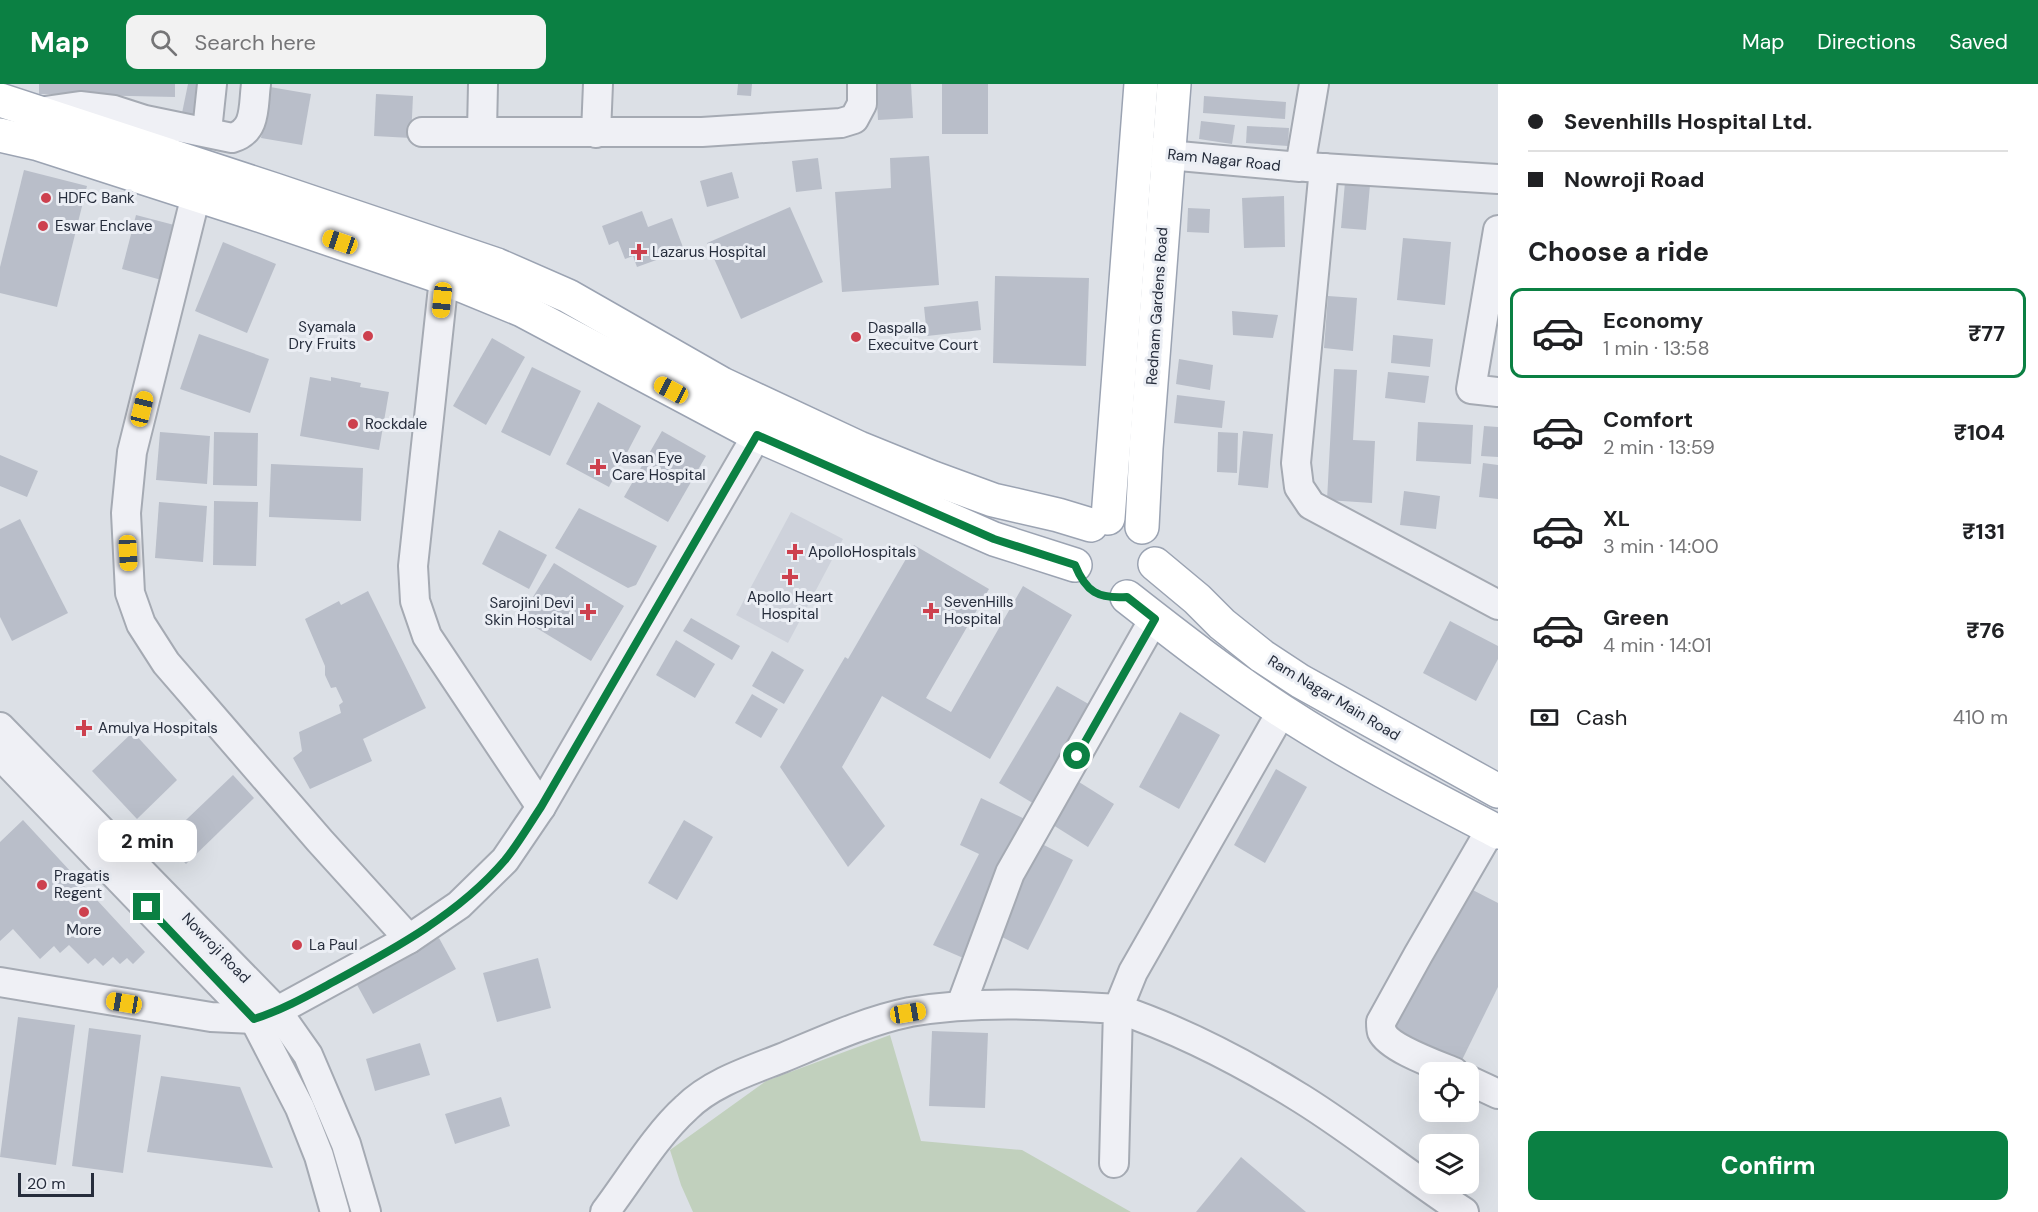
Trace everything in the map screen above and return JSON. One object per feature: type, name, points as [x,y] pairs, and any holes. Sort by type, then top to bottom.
[{"type":"main road","points":[[1141,84],[1100,521],[1081,536],[1075,550],[1075,565],[1082,581],[1155,619],[1207,660],[1339,746],[1495,830]]},
{"type":"main road","name":"Rednam Gardens Road","points":[[1142,527],[1174,84]]},
{"type":"main road","points":[[0,100],[497,265],[568,296],[723,384],[859,448],[933,478],[993,500],[1058,515],[1100,521],[1126,519],[1142,527],[1153,544],[1155,564],[1150,579],[1140,590],[1107,595]]},
{"type":"main road","points":[[0,135],[39,144],[444,278],[522,310],[757,435],[994,539],[1075,565]]},
{"type":"main road","name":"Ram Nagar Main Road","points":[[1155,564],[1197,599],[1222,624],[1262,656],[1300,681],[1498,791]]},
{"type":"street","points":[[207,131],[212,84]]},
{"type":"street","points":[[38,112],[80,106],[114,110],[145,120],[232,138],[243,135],[251,126],[256,84]]},
{"type":"street","points":[[482,131],[483,84]]},
{"type":"street","points":[[596,132],[598,84]]},
{"type":"street","points":[[422,132],[702,132],[841,123],[854,119],[862,104],[862,84]]},
{"type":"street","name":"Ram Nagar Road","points":[[1136,149],[1168,155],[1312,167],[1314,84]]},
{"type":"street","points":[[1498,179],[1312,167],[1296,463],[1299,487],[1311,505],[1498,605]]},
{"type":"street","points":[[196,195],[132,452],[126,513],[130,593],[141,624],[166,663],[320,841],[409,939]]},
{"type":"street","points":[[1498,230],[1471,389],[1498,392]]},
{"type":"street","points":[[444,278],[413,566],[416,601],[427,636],[541,807]]},
{"type":"street","points":[[0,982],[211,1017],[266,1015],[409,939],[459,905],[505,860],[541,807],[757,435]]},
{"type":"street","points":[[961,1005],[1010,873],[1155,619]]},
{"type":"street","points":[[1114,1163],[1118,1008],[1133,972],[1282,711]]},
{"type":"street","name":"Nowroji Road","points":[[0,728],[266,1015],[319,1156],[335,1212]]},
{"type":"street","name":"Nowroji Road","points":[[0,756],[308,1054],[346,1144],[366,1212]]},
{"type":"street","points":[[1432,1062],[1399,1047],[1387,1038],[1381,1031],[1381,1022],[1418,955],[1495,830]]},
{"type":"street","points":[[605,1212],[669,1125],[706,1091],[760,1066],[851,1030],[908,1013],[961,1005],[1025,1004],[1118,1008],[1160,1023],[1200,1042],[1303,1100],[1464,1212]]},
{"type":"street","points":[[1479,1085],[1498,1094]]},
{"type":"shaded area","name":"Apollo Heart Hospital","points":[[791,512],[843,539],[788,643],[736,615]]},
{"type":"green space","points":[[890,1035],[921,1141],[1022,1150],[1131,1212],[693,1212],[681,1185],[670,1150],[766,1081]]},
{"type":"building","points":[[39,84],[175,84],[175,97],[39,94]]},
{"type":"building","points":[[188,84],[202,84],[196,116],[182,113]]},
{"type":"building","points":[[738,84],[752,84],[751,96],[737,95]]},
{"type":"building","points":[[876,84],[911,84],[913,118],[878,120]]},
{"type":"building","points":[[942,84],[988,84],[988,134],[942,134]]},
{"type":"building","points":[[270,87],[311,94],[302,145],[261,138]]},
{"type":"building","points":[[376,94],[413,96],[411,138],[374,136]]},
{"type":"building","points":[[1204,96],[1286,102],[1285,119],[1203,113]]},
{"type":"building","points":[[1201,121],[1235,125],[1232,144],[1199,139]]},
{"type":"building","points":[[1247,126],[1289,128],[1288,146],[1246,143]]},
{"type":"building","points":[[929,156],[939,285],[842,292],[835,192],[891,188],[890,158]]},
{"type":"building","points":[[818,158],[822,189],[796,192],[792,161]]},
{"type":"building","name":"Eswar Enclave","points":[[24,170],[87,186],[57,307],[0,293],[0,267]]},
{"type":"building","points":[[732,172],[739,198],[707,207],[700,181]]},
{"type":"building","points":[[1345,182],[1370,185],[1366,230],[1341,228]]},
{"type":"building","points":[[1284,196],[1285,247],[1244,248],[1242,198]]},
{"type":"building","points":[[790,207],[823,282],[741,319],[707,243]]},
{"type":"building","points":[[1188,208],[1210,209],[1209,233],[1187,232]]},
{"type":"building","points":[[642,211],[648,227],[672,218],[684,250],[637,267],[633,256],[625,259],[618,241],[609,245],[602,226]]},
{"type":"building","points":[[136,215],[178,226],[165,281],[122,269]]},
{"type":"building","points":[[1403,238],[1451,242],[1445,305],[1397,300]]},
{"type":"building","points":[[223,242],[276,264],[247,333],[195,311]]},
{"type":"building","points":[[995,276],[1089,278],[1086,366],[993,363]]},
{"type":"building","points":[[1328,296],[1357,298],[1353,351],[1324,348]]},
{"type":"building","points":[[978,301],[981,330],[927,336],[924,307]]},
{"type":"building","points":[[1232,311],[1278,315],[1273,338],[1233,335]]},
{"type":"building","points":[[199,334],[269,359],[250,413],[180,389]]},
{"type":"building","points":[[1393,335],[1433,339],[1430,367],[1391,363]]},
{"type":"building","points":[[492,338],[525,357],[486,425],[453,406]]},
{"type":"building","points":[[1179,359],[1213,365],[1210,390],[1176,384]]},
{"type":"building","points":[[532,367],[581,391],[550,456],[501,432]]},
{"type":"building","points":[[1334,369],[1357,370],[1353,440],[1375,441],[1372,503],[1327,500]]},
{"type":"building","points":[[1388,372],[1429,376],[1425,403],[1385,398]]},
{"type":"building","points":[[310,377],[331,381],[331,377],[361,383],[360,387],[389,392],[379,450],[300,436]]},
{"type":"building","points":[[1177,395],[1225,401],[1222,428],[1174,423]]},
{"type":"building","points":[[598,402],[641,426],[609,487],[566,464]]},
{"type":"building","points":[[1418,422],[1473,425],[1471,464],[1416,461]]},
{"type":"building","points":[[1484,426],[1498,427],[1498,457],[1481,456]]},
{"type":"building","points":[[662,431],[706,456],[668,522],[624,497]]},
{"type":"building","points":[[1243,431],[1273,434],[1268,488],[1238,485]]},
{"type":"building","points":[[160,432],[210,436],[207,484],[156,480]]},
{"type":"building","points":[[214,432],[258,433],[257,486],[213,485]]},
{"type":"building","points":[[1218,432],[1238,433],[1237,473],[1217,472]]},
{"type":"building","points":[[0,455],[38,471],[27,497],[0,486]]},
{"type":"building","points":[[1483,463],[1498,465],[1498,499],[1479,497]]},
{"type":"building","points":[[271,464],[363,468],[361,521],[269,517]]},
{"type":"building","points":[[1404,491],[1440,496],[1436,529],[1400,525]]},
{"type":"building","points":[[214,501],[258,502],[256,566],[213,565]]},
{"type":"building","points":[[159,502],[207,506],[203,562],[155,558]]},
{"type":"building","points":[[579,508],[657,546],[636,585],[628,588],[555,548]]},
{"type":"building","points":[[20,519],[68,613],[12,641],[0,617],[0,529]]},
{"type":"building","points":[[499,530],[547,555],[529,589],[482,564]]},
{"type":"building","points":[[914,545],[989,589],[926,698],[951,712],[1023,586],[1072,615],[990,759],[882,696],[842,767],[885,826],[848,867],[780,767],[845,657],[848,659]]},
{"type":"building","points":[[554,563],[624,606],[591,661],[520,618]]},
{"type":"building","points":[[368,591],[426,708],[363,739],[372,761],[310,789],[293,758],[302,751],[299,732],[341,713],[339,705],[343,702],[336,687],[331,688],[325,675],[325,666],[305,619],[339,601],[341,605]]},
{"type":"building","points":[[691,618],[740,646],[732,660],[683,631]]},
{"type":"building","points":[[1450,621],[1498,646],[1498,659],[1476,701],[1423,673]]},
{"type":"building","points":[[676,640],[715,664],[695,698],[656,675]]},
{"type":"building","points":[[772,651],[804,670],[784,704],[752,686]]},
{"type":"building","points":[[1057,686],[1099,710],[1041,808],[999,783]]},
{"type":"building","points":[[752,694],[778,709],[761,738],[735,723]]},
{"type":"building","points":[[1180,712],[1220,735],[1179,809],[1139,787]]},
{"type":"building","points":[[133,732],[177,780],[137,819],[92,771]]},
{"type":"building","points":[[1276,769],[1307,787],[1265,863],[1234,845]]},
{"type":"building","points":[[233,775],[254,798],[186,864],[164,841]]},
{"type":"building","points":[[1079,782],[1114,804],[1088,847],[1053,825]]},
{"type":"building","points":[[981,798],[1031,822],[968,960],[933,945],[979,854],[960,845]]},
{"type":"building","name":"Pragatis Regent","points":[[23,820],[145,952],[133,964],[127,958],[120,964],[113,957],[103,966],[95,958],[88,964],[69,945],[60,953],[54,946],[40,959],[13,929],[0,941],[0,842]]},
{"type":"building","points":[[684,820],[713,837],[677,900],[648,883]]},
{"type":"building","points":[[1042,844],[1073,860],[1028,950],[996,934]]},
{"type":"building","points":[[1463,885],[1498,903],[1498,987],[1461,1062],[1456,1062],[1384,1026]]},
{"type":"building","points":[[439,938],[456,969],[373,1014],[356,983]]},
{"type":"building","points":[[538,958],[551,1008],[497,1022],[483,973]]},
{"type":"building","points":[[18,1017],[75,1025],[56,1165],[0,1157]]},
{"type":"building","points":[[89,1028],[141,1035],[123,1173],[72,1166]]},
{"type":"building","points":[[932,1031],[988,1033],[985,1108],[929,1106]]},
{"type":"building","points":[[420,1043],[430,1075],[375,1091],[366,1059]]},
{"type":"building","points":[[161,1076],[240,1087],[273,1168],[147,1152]]},
{"type":"building","points":[[501,1097],[510,1126],[455,1144],[445,1114]]},
{"type":"building","points":[[1241,1157],[1306,1212],[1196,1212]]},
{"type":"place","name":"HDFC Bank","points":[[46,198]]},
{"type":"place","name":"Eswar Enclave","points":[[43,226]]},
{"type":"place","name":"Lazarus Hospital","points":[[639,252]]},
{"type":"place","name":"Syamala Dry Fruits","points":[[368,336]]},
{"type":"place","name":"Daspalla Execuitve Court","points":[[856,337]]},
{"type":"place","name":"Rockdale","points":[[353,424]]},
{"type":"place","name":"Vasan Eye Care Hospital","points":[[598,467]]},
{"type":"place","name":"ApolloHospitals","points":[[795,552]]},
{"type":"place","name":"Apollo Heart Hospital","points":[[790,577]]},
{"type":"place","name":"SevenHills Hospital","points":[[931,611]]},
{"type":"place","name":"Sarojini Devi Skin Hospital","points":[[588,612]]},
{"type":"place","name":"Amulya Hospitals","points":[[84,728]]},
{"type":"place","name":"Pragatis Regent","points":[[42,885]]},
{"type":"place","name":"More","points":[[84,912]]},
{"type":"place","name":"La Paul","points":[[297,945]]},
{"type":"route","points":[[147,907],[254,1019],[277,1011],[347,975],[409,939],[459,905],[505,860],[541,807],[757,435],[994,539],[1075,565],[1082,581],[1094,593],[1110,598],[1127,597],[1155,619],[1077,756]]}]
